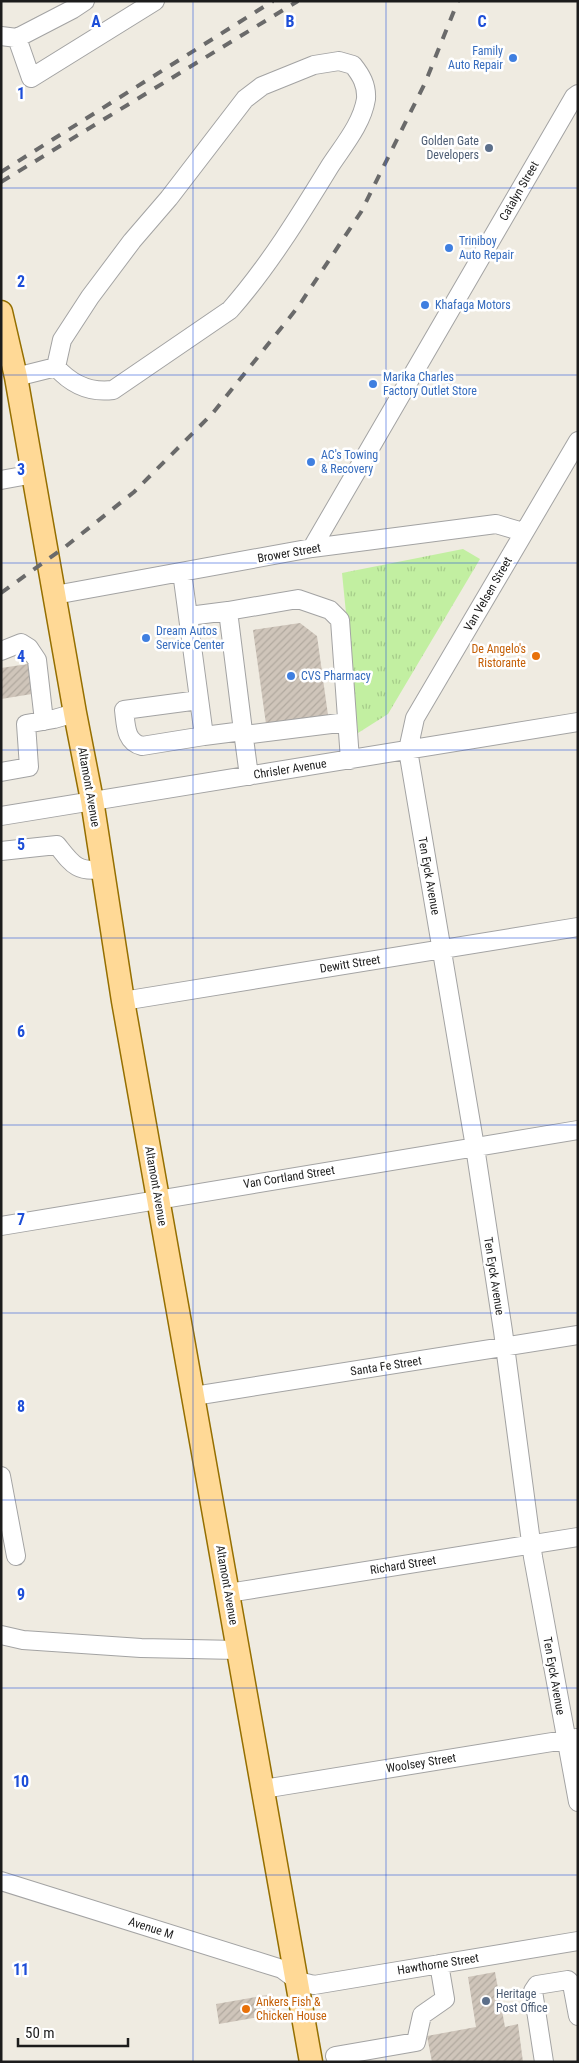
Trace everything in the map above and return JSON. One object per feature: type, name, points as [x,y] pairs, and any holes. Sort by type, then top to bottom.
[{"type":"main road","name":"Altamont Avenue","points":[[1,312],[10,365],[34,474],[92,800],[123,1001],[311,2062]]},
{"type":"street","points":[[85,1],[73,10],[9,37],[31,78],[155,1]]},
{"type":"street","points":[[10,365],[56,367],[64,377],[90,390],[100,392],[113,390],[195,336],[230,310],[245,292],[309,200],[360,119],[366,98],[364,79],[353,64],[339,61],[314,65],[262,86],[245,99],[90,297],[62,340],[56,367]]},
{"type":"street","name":"Catalyn Street","points":[[312,548],[569,106],[578,94]]},
{"type":"street","name":"Van Velsen Street","points":[[408,750],[415,718],[578,441]]},
{"type":"street","points":[[1,480],[34,474]]},
{"type":"street","name":"Brower Street","points":[[55,595],[312,548],[496,524],[524,532]]},
{"type":"street","points":[[182,572],[204,736]]},
{"type":"street","points":[[189,616],[298,600],[330,610],[340,620],[350,760]]},
{"type":"street","points":[[228,611],[249,776]]},
{"type":"street","points":[[1,651],[20,643],[30,648],[37,660],[44,721]]},
{"type":"street","points":[[199,700],[124,710],[128,736],[134,744],[142,746],[204,736],[347,722]]},
{"type":"street","points":[[1,772],[29,767],[26,724],[75,713]]},
{"type":"street","name":"Chrisler Avenue","points":[[1,816],[578,722]]},
{"type":"street","name":"Ten Eyck Avenue","points":[[408,750],[475,1147],[532,1545],[564,1727],[572,1739],[578,1802]]},
{"type":"street","points":[[1,851],[57,845],[74,866],[89,871],[103,869]]},
{"type":"street","name":"Dewitt Street","points":[[123,1001],[578,927]]},
{"type":"street","name":"Van Cortland Street","points":[[1,1226],[578,1130]]},
{"type":"street","name":"Santa Fe Street","points":[[194,1396],[578,1335]]},
{"type":"street","points":[[1,1476],[16,1556]]},
{"type":"street","name":"Richard Street","points":[[228,1593],[578,1537]]},
{"type":"street","points":[[1,1635],[23,1640],[141,1648],[238,1650]]},
{"type":"street","name":"Woolsey Street","points":[[263,1789],[572,1739]]},
{"type":"street","name":"Avenue M","points":[[1,1880],[282,1970],[298,1981]]},
{"type":"street","name":"Hawthorne Street","points":[[298,1981],[314,1985],[578,1941]]},
{"type":"street","points":[[335,2056],[416,2042],[422,2015],[445,2000],[439,1964]]},
{"type":"street","points":[[544,2062],[533,1991],[537,1985],[568,1980],[572,1984],[578,2016]]},
{"type":"green space","points":[[463,549],[480,559],[388,714],[358,733],[342,573]]},
{"type":"building","name":"CVS Pharmacy","points":[[300,623],[317,636],[328,715],[266,724],[253,630]]},
{"type":"building","points":[[28,664],[32,694],[1,699],[1,668]]},
{"type":"building","name":"Heritage Post Office","points":[[495,1972],[505,2027],[518,2024],[523,2062],[432,2062],[427,2036],[476,2027],[468,1977]]},
{"type":"building","name":"Ankers Fish & Chicken House","points":[[273,1994],[276,2014],[219,2024],[216,2004]]},
{"type":"railway","points":[[1,172],[273,1]]},
{"type":"railway","points":[[1,182],[298,1]]},
{"type":"railway","points":[[1,593],[65,547],[134,492],[212,414],[298,307],[361,212],[425,83],[458,1]]},
{"type":"place","name":"Family Auto Repair","points":[[513,58]]},
{"type":"place","name":"Golden Gate Developers","points":[[489,148]]},
{"type":"place","name":"Triniboy Auto Repair","points":[[449,248]]},
{"type":"place","name":"Khafaga Motors","points":[[425,305]]},
{"type":"place","name":"Marika Charles Factory Outlet Store","points":[[373,384]]},
{"type":"place","name":"AC's Towing & Recovery","points":[[311,462]]},
{"type":"place","name":"Dream Autos Service Center","points":[[146,638]]},
{"type":"place","name":"De Angelo's Ristorante","points":[[536,656]]},
{"type":"place","name":"CVS Pharmacy","points":[[291,676]]},
{"type":"place","name":"Heritage Post Office","points":[[486,2001]]},
{"type":"place","name":"Ankers Fish & Chicken House","points":[[246,2009]]}]
